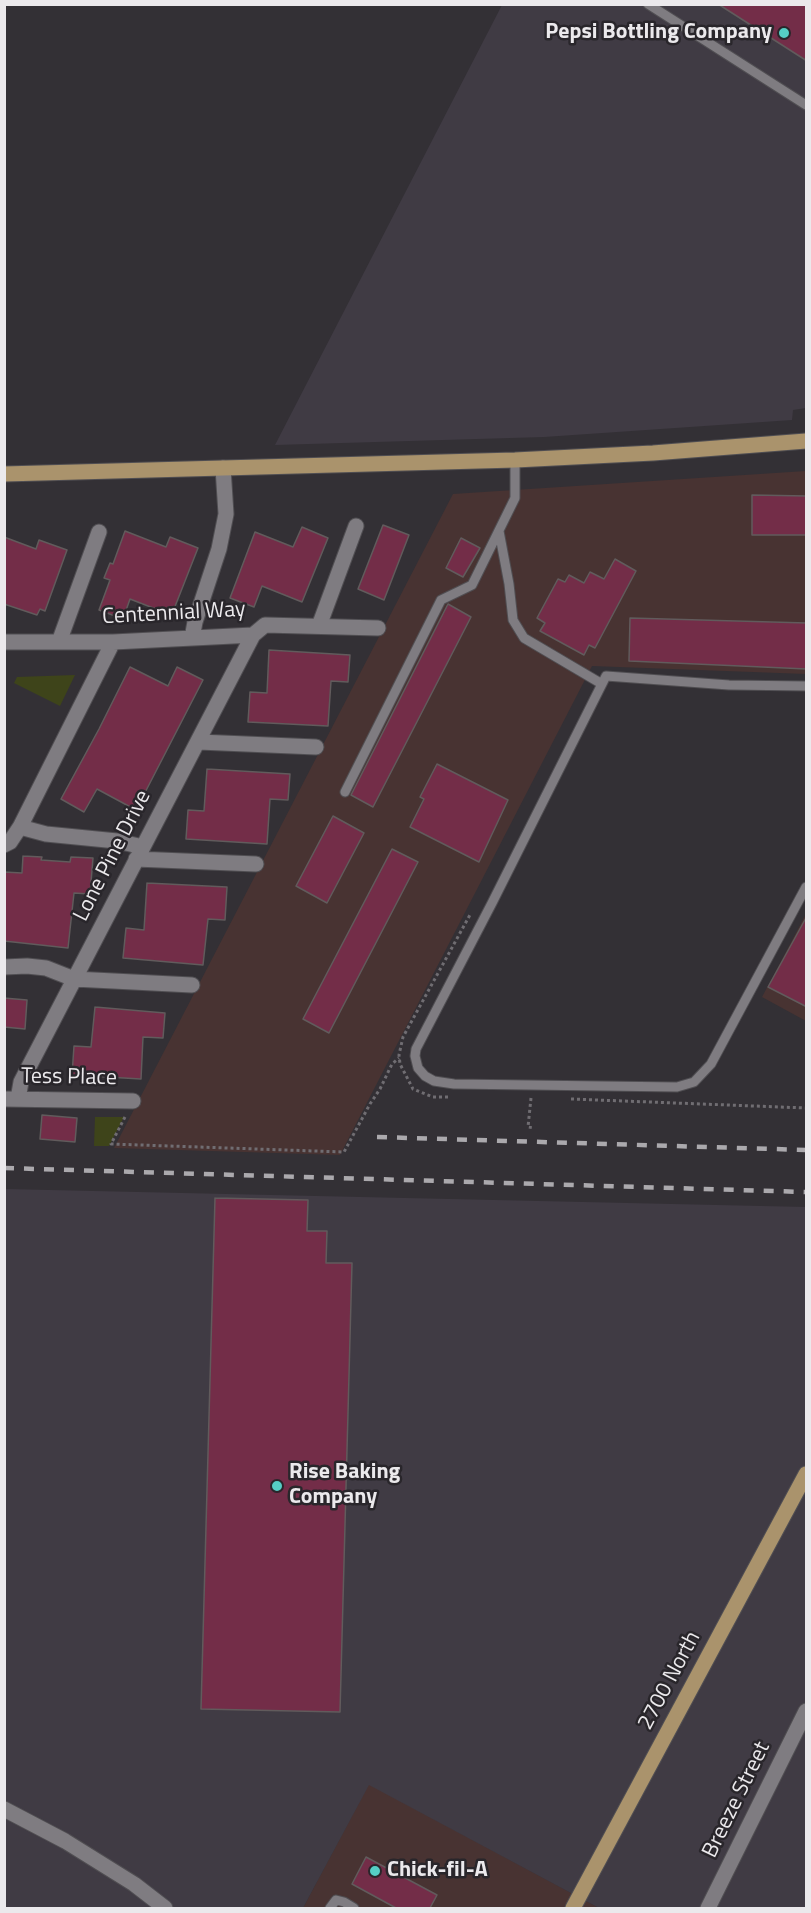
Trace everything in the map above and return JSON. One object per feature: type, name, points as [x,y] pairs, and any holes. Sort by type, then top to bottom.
[{"type":"main road","points":[[4,474],[515,460],[653,453],[807,441]]},
{"type":"main road","name":"2700 North","points":[[573,1908],[807,1474]]},
{"type":"street","points":[[192,638],[219,549],[226,514],[223,468]]},
{"type":"street","points":[[319,626],[356,526]]},
{"type":"street","points":[[59,642],[99,532]]},
{"type":"street","name":"Centennial Way","points":[[4,642],[113,642],[253,635],[265,625],[378,628]]},
{"type":"street","name":"Lone Pine Drive","points":[[11,1099],[253,635]]},
{"type":"street","points":[[4,845],[10,842],[20,827],[113,642]]},
{"type":"street","points":[[199,742],[316,747]]},
{"type":"street","points":[[20,827],[46,834],[117,841],[140,853],[256,864]]},
{"type":"street","points":[[4,967],[46,968],[74,979],[192,985]]},
{"type":"street","name":"Tess Place","points":[[11,1099],[133,1101]]},
{"type":"street","name":"Breeze Street","points":[[708,1908],[807,1711]]},
{"type":"street","points":[[4,1809],[75,1847],[134,1884],[165,1908]]},
{"type":"lane","points":[[648,4],[807,105]]},
{"type":"lane","points":[[345,792],[441,600],[472,585],[515,498],[515,460]]},
{"type":"lane","points":[[499,531],[513,620],[524,638],[602,684]]},
{"type":"lane","points":[[807,686],[729,685],[606,676],[416,1049],[415,1063],[421,1073],[434,1082],[454,1084],[677,1087],[694,1082],[711,1064],[807,887]]},
{"type":"lane","points":[[330,1908],[336,1900],[354,1908]]},
{"type":"path","points":[[456,1097],[433,1097],[413,1089],[399,1059],[404,1037],[476,905]]},
{"type":"path","points":[[111,1144],[344,1152],[392,1064],[399,1059]]},
{"type":"path","points":[[521,1098],[531,1098],[528,1127],[534,1128]]},
{"type":"path","points":[[564,1099],[807,1108]]},
{"type":"shaded area","points":[[502,5],[806,5],[806,408],[793,410],[792,420],[544,437],[275,445]]},
{"type":"shaded area","points":[[806,471],[806,674],[592,666],[340,1155],[114,1148],[453,494]]},
{"type":"shaded area","points":[[806,914],[806,1021],[762,997]]},
{"type":"shaded area","points":[[5,1189],[806,1207],[806,1908],[599,1908],[369,1785],[303,1908],[5,1908]]},
{"type":"shaded area","points":[[369,1784],[599,1908],[303,1908]]},
{"type":"green space","points":[[75,675],[60,706],[14,683],[17,677]]},
{"type":"green space","points":[[95,1117],[124,1117],[109,1146],[94,1146]]},
{"type":"building","name":"Pepsi Bottling Company","points":[[718,4],[807,4],[807,61]]},
{"type":"building","points":[[752,495],[807,496],[807,535],[752,535]]},
{"type":"building","points":[[383,525],[409,535],[384,600],[358,589]]},
{"type":"building","points":[[302,527],[328,538],[302,602],[262,586],[254,607],[230,598],[255,532],[293,547]]},
{"type":"building","points":[[125,531],[166,547],[170,537],[198,548],[174,609],[168,607],[166,613],[130,599],[123,619],[99,610],[110,580],[104,578],[110,563],[113,564]]},
{"type":"building","points":[[4,537],[36,549],[39,540],[67,550],[45,611],[40,609],[37,615],[4,604]]},
{"type":"building","points":[[461,538],[480,548],[463,577],[446,568]]},
{"type":"building","points":[[615,559],[636,571],[595,648],[589,645],[584,655],[540,631],[545,623],[537,618],[558,579],[565,582],[569,575],[584,583],[590,572],[604,579]]},
{"type":"building","points":[[448,604],[471,617],[373,807],[351,795]]},
{"type":"building","points":[[630,618],[807,623],[807,669],[629,661]]},
{"type":"building","points":[[269,650],[350,655],[348,682],[331,681],[328,726],[248,722],[250,692],[267,693]]},
{"type":"building","points":[[130,667],[168,686],[177,667],[203,680],[136,810],[97,789],[84,812],[61,799]]},
{"type":"building","points":[[437,764],[508,800],[479,862],[410,827],[424,799],[420,797]]},
{"type":"building","points":[[207,769],[290,774],[288,800],[270,799],[267,844],[186,839],[188,810],[204,811]]},
{"type":"building","points":[[333,816],[364,833],[327,903],[296,886]]},
{"type":"building","points":[[392,849],[418,862],[329,1033],[303,1019]]},
{"type":"building","points":[[23,856],[70,862],[71,857],[93,858],[90,894],[74,893],[68,948],[4,941],[4,872],[22,873]]},
{"type":"building","points":[[147,883],[227,887],[225,920],[208,919],[203,965],[123,958],[126,928],[144,930]]},
{"type":"building","points":[[807,916],[807,1007],[768,987]]},
{"type":"building","points":[[4,998],[27,1000],[25,1029],[4,1027]]},
{"type":"building","points":[[95,1007],[165,1013],[163,1038],[143,1037],[141,1079],[72,1075],[74,1046],[91,1047]]},
{"type":"building","points":[[42,1115],[77,1118],[75,1142],[40,1139]]},
{"type":"building","name":"Rise Baking Company","points":[[215,1198],[308,1200],[307,1231],[327,1231],[326,1263],[352,1263],[340,1712],[201,1709]]},
{"type":"building","name":"Chick-fil-A","points":[[366,1857],[437,1895],[430,1908],[396,1908],[352,1884]]},
{"type":"railway","points":[[377,1137],[806,1150]]},
{"type":"railway","points":[[4,1168],[806,1192]]},
{"type":"place","name":"Pepsi Bottling Company","points":[[784,33]]},
{"type":"place","name":"Rise Baking Company","points":[[277,1486]]},
{"type":"place","name":"Chick-fil-A","points":[[375,1871]]}]
